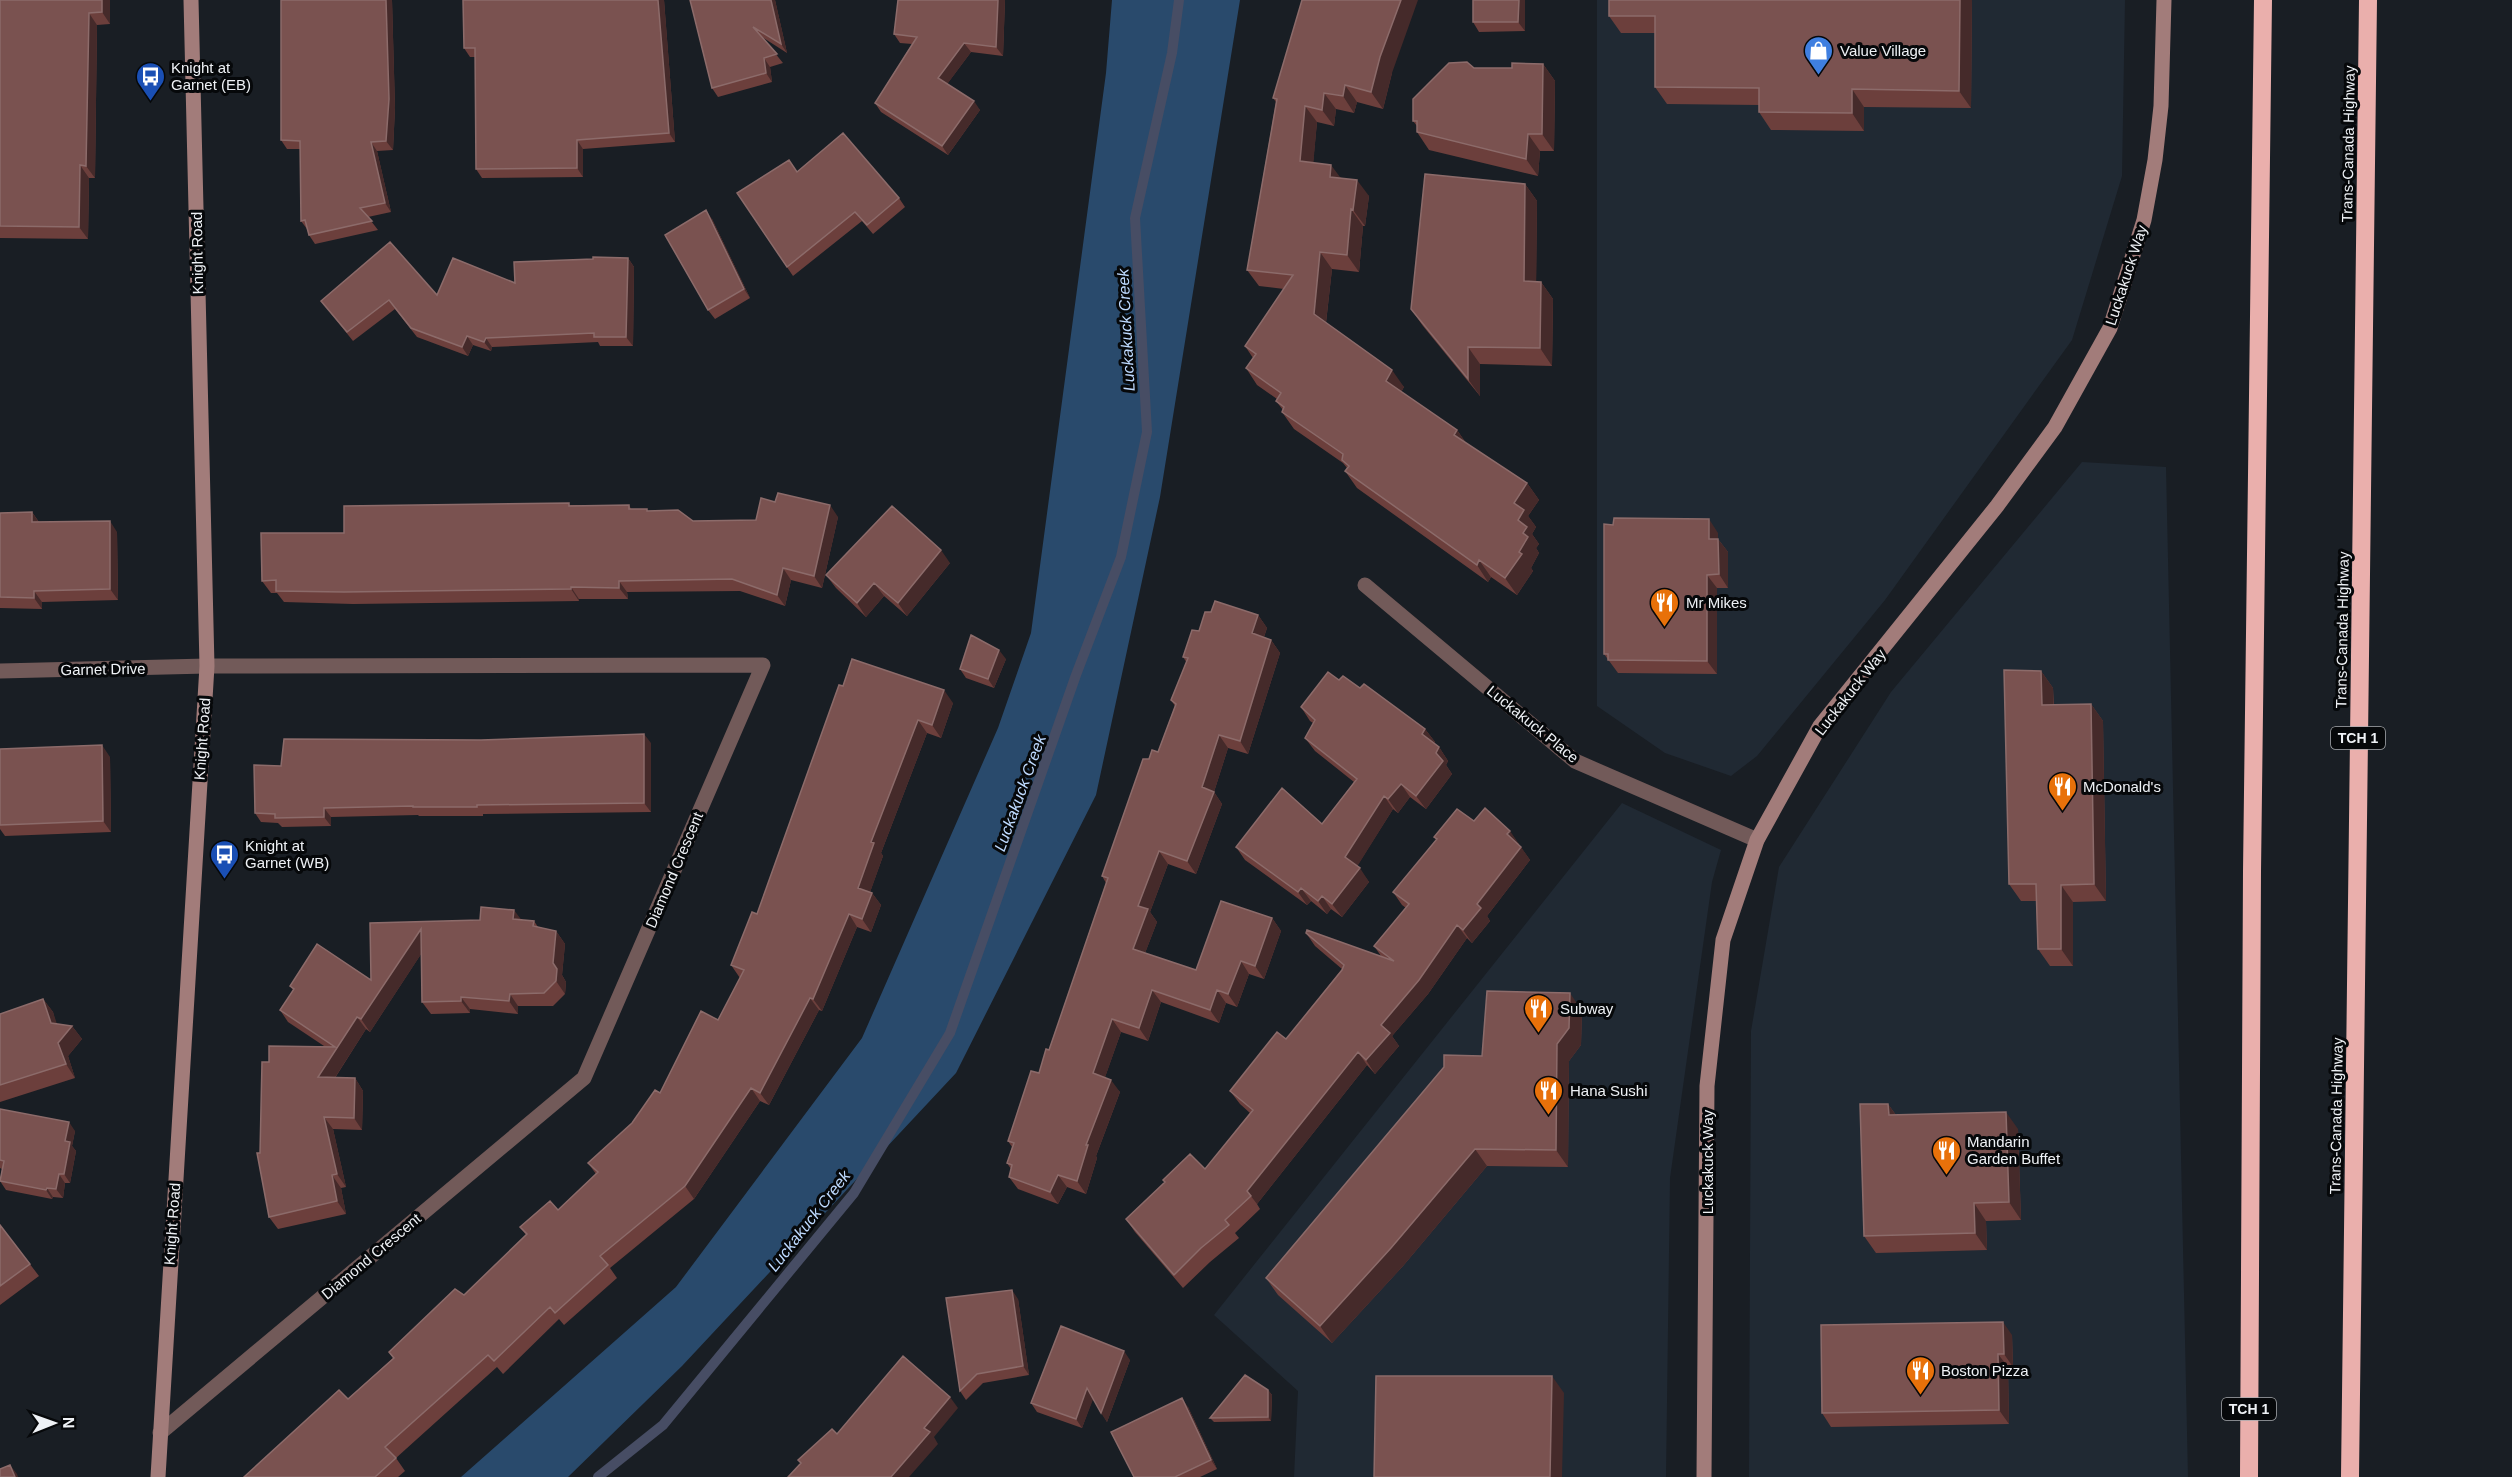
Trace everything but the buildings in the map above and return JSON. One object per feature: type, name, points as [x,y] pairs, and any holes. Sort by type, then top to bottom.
[{"type":"highway","name":"TCH 1","points":[[2249,1477],[2252,883],[2263,0]]},
{"type":"highway","name":"Trans-Canada Highway","points":[[2350,1477],[2368,0]]},
{"type":"street","name":"Knight Road","points":[[158,1477],[207,666],[191,0]]},
{"type":"street","name":"Luckakuck Way","points":[[1704,1477],[1707,1086],[1723,940],[1757,840],[1820,726],[1997,506],[2055,427],[2110,328],[2144,220],[2155,160],[2161,105],[2164,0]]},
{"type":"street","name":"Luckakuck Place","points":[[1365,585],[1575,761],[1757,840]]},
{"type":"street","name":"Diamond Crescent","points":[[159,1433],[584,1078],[763,664],[207,666]]},
{"type":"street","name":"Garnet Drive","points":[[0,671],[207,666]]},
{"type":"shaded area","points":[[1112,0],[1240,0],[1160,497],[1096,795],[956,1073],[682,1366],[568,1477],[461,1477],[676,1287],[862,1038],[998,728],[1031,633],[1106,73]]},
{"type":"shaded area","points":[[1597,0],[2125,0],[2122,176],[2072,340],[1885,600],[1757,756],[1731,776],[1665,753],[1597,706]]},
{"type":"shaded area","points":[[2082,462],[2166,467],[2188,1477],[1749,1477],[1751,1031],[1779,867],[1891,692]]},
{"type":"shaded area","points":[[1622,803],[1721,850],[1712,882],[1670,1178],[1666,1477],[1294,1477],[1298,1391],[1214,1315]]},
{"type":"waterway","name":"Luckakuck Creek","points":[[598,1477],[663,1425],[854,1193],[950,1033],[1076,675],[1121,557],[1147,432],[1135,218],[1172,53],[1179,0]]},
{"type":"place","name":"Value Village","points":[[1819,76]]},
{"type":"place","name":"Knight at Garnet (EB)","points":[[150,102]]},
{"type":"place","name":"Mr Mikes","points":[[1665,628]]},
{"type":"place","name":"McDonald's","points":[[2062,812]]},
{"type":"place","name":"Knight at Garnet (WB)","points":[[224,880]]},
{"type":"place","name":"Subway","points":[[1539,1034]]},
{"type":"place","name":"Hana Sushi","points":[[1549,1116]]},
{"type":"place","name":"Mandarin Garden Buffet","points":[[1946,1176]]},
{"type":"place","name":"Boston Pizza","points":[[1920,1396]]}]
